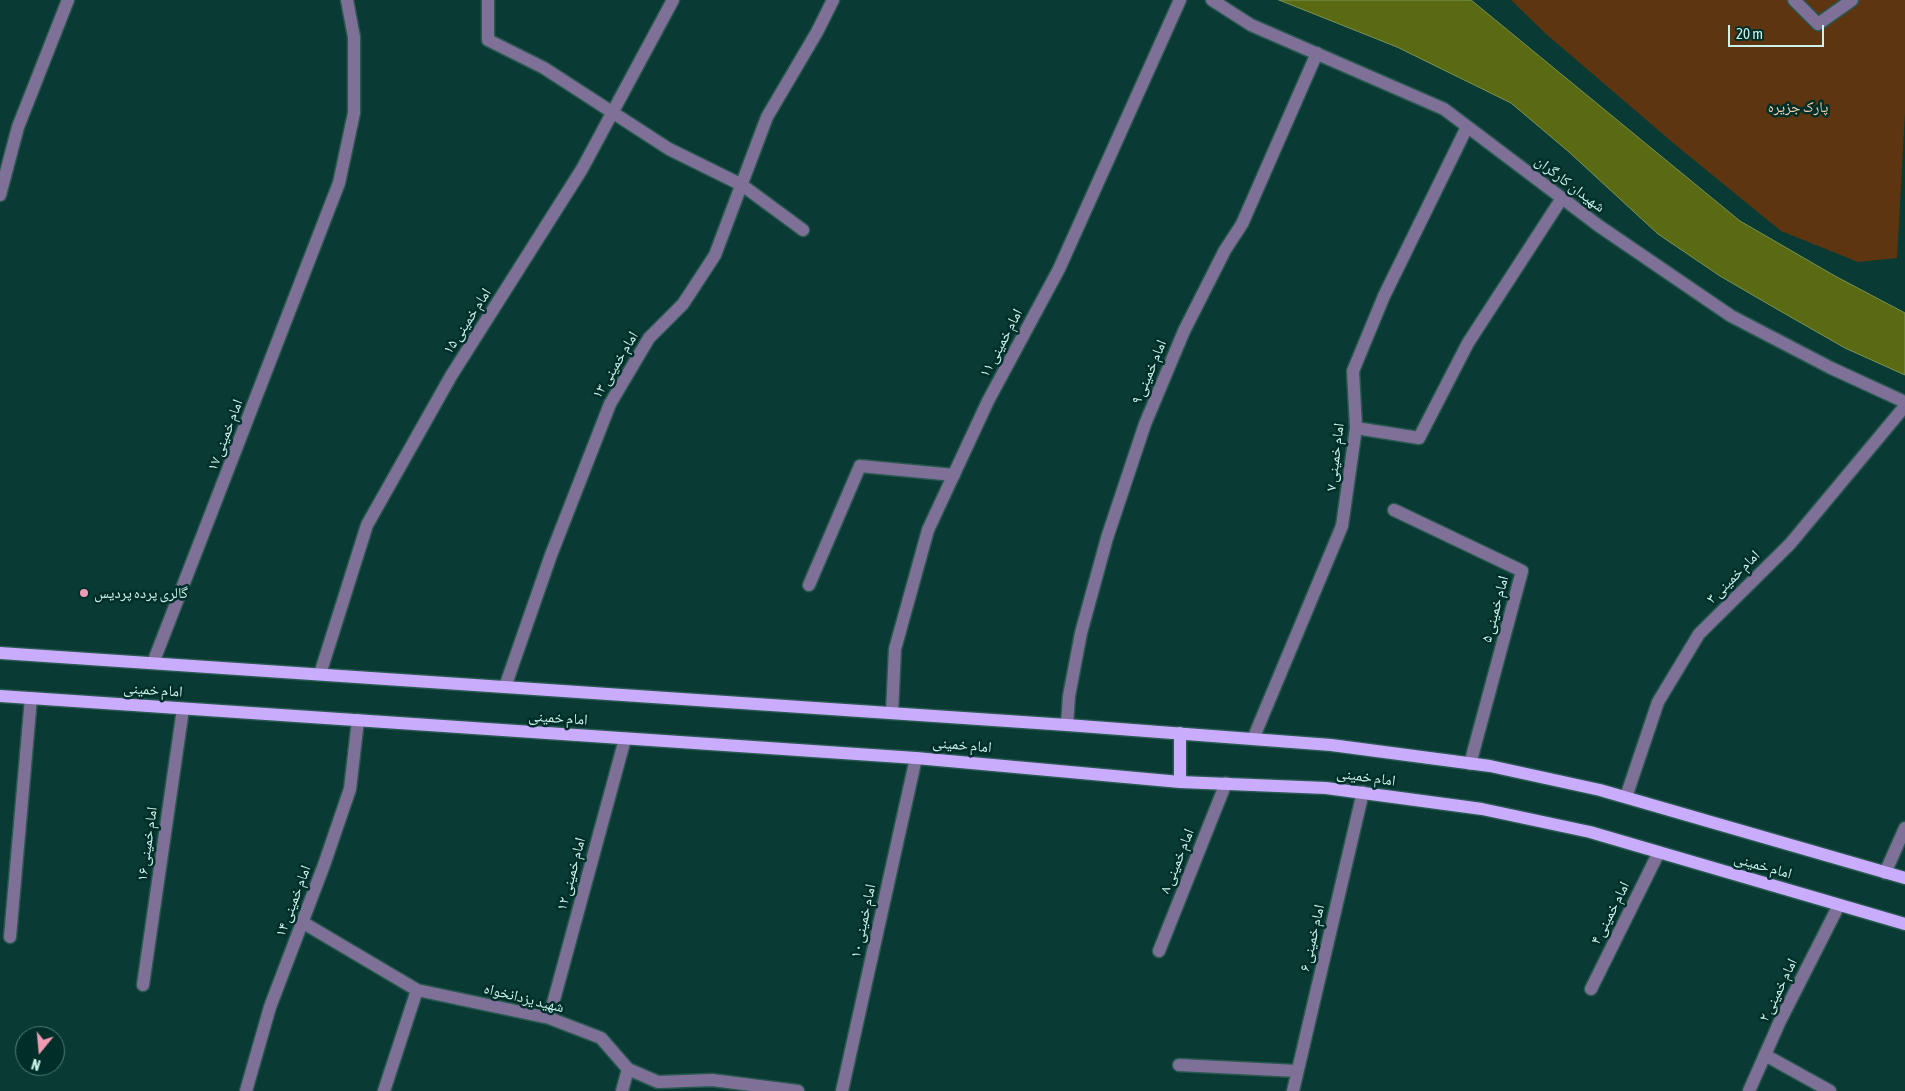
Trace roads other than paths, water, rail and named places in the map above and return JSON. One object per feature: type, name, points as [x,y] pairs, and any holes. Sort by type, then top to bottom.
[{"type":"main road","name":"امام خمینی","points":[[0,653],[1067,724],[1331,744],[1470,764],[1554,780],[1626,797],[1905,878]]},
{"type":"main road","name":"امام خمینی","points":[[0,696],[916,758],[1180,782],[1326,788],[1363,792],[1482,809],[1590,832],[1905,924]]},
{"type":"main road","points":[[1180,733],[1180,782]]},
{"type":"street","points":[[0,195],[18,127],[68,0]]},
{"type":"street","name":"امام خمینی ۱۷","points":[[153,663],[339,184],[354,113],[354,37],[347,0]]},
{"type":"street","points":[[488,0],[488,40],[544,68],[669,149],[742,184],[803,230]]},
{"type":"street","name":"امام خمینی ۱۵","points":[[320,674],[367,525],[451,376],[582,169],[673,0]]},
{"type":"street","name":"امام خمینی ۱۳","points":[[504,687],[551,555],[610,404],[649,338],[683,304],[715,255],[767,117],[817,32],[833,0]]},
{"type":"street","name":"امام خمینی ۱۱","points":[[892,713],[895,649],[928,530],[988,401],[1059,269],[1180,0]]},
{"type":"street","name":"شهیدان کارگران","points":[[1212,0],[1250,25],[1444,109],[1599,226],[1731,316],[1905,404]]},
{"type":"street","points":[[1794,0],[1818,24],[1849,2]]},
{"type":"street","name":"امام خمینی ۹","points":[[1067,724],[1069,696],[1081,633],[1108,538],[1145,424],[1184,331],[1225,250],[1242,224],[1317,53]]},
{"type":"street","name":"امام خمینی ۷","points":[[1254,739],[1342,526],[1356,428],[1352,371],[1384,296],[1467,126]]},
{"type":"street","points":[[1356,428],[1419,438],[1468,343],[1562,198]]},
{"type":"street","name":"امام خمینی ۳","points":[[1626,797],[1658,702],[1699,634],[1790,544],[1905,404]]},
{"type":"street","points":[[809,585],[860,466],[954,474]]},
{"type":"street","name":"امام خمینی ۵","points":[[1394,510],[1522,571],[1470,764]]},
{"type":"street","points":[[10,938],[31,698]]},
{"type":"street","name":"امام خمینی ۱۶","points":[[143,985],[183,709]]},
{"type":"street","name":"امام خمینی ۱۴","points":[[246,1091],[270,1007],[324,865],[350,788],[358,720]]},
{"type":"street","name":"امام خمینی ۱۲","points":[[549,1018],[625,739]]},
{"type":"street","name":"امام خمینی ۱۰","points":[[842,1091],[916,758]]},
{"type":"street","name":"امام خمینی ۸","points":[[1159,951],[1226,783]]},
{"type":"street","name":"امام خمینی ۶","points":[[1292,1091],[1363,792]]},
{"type":"street","points":[[1885,873],[1905,828]]},
{"type":"street","name":"امام خمینی ۴","points":[[1591,989],[1659,852]]},
{"type":"street","name":"امام خمینی ۲","points":[[1749,1091],[1765,1054],[1839,905]]},
{"type":"street","name":"شهید یزدانخواه","points":[[302,922],[417,990],[549,1018],[601,1038],[628,1068],[658,1082],[712,1080],[798,1091]]},
{"type":"street","points":[[384,1091],[417,990]]},
{"type":"street","points":[[1765,1054],[1830,1091]]},
{"type":"street","points":[[1179,1065],[1297,1071]]},
{"type":"street","points":[[622,1091],[628,1068]]},
{"type":"place","name":"گالری پرده پردیس","points":[[84,593]]},
{"type":"park label","name":"پارک جزیره","points":[[1798,107]]}]
